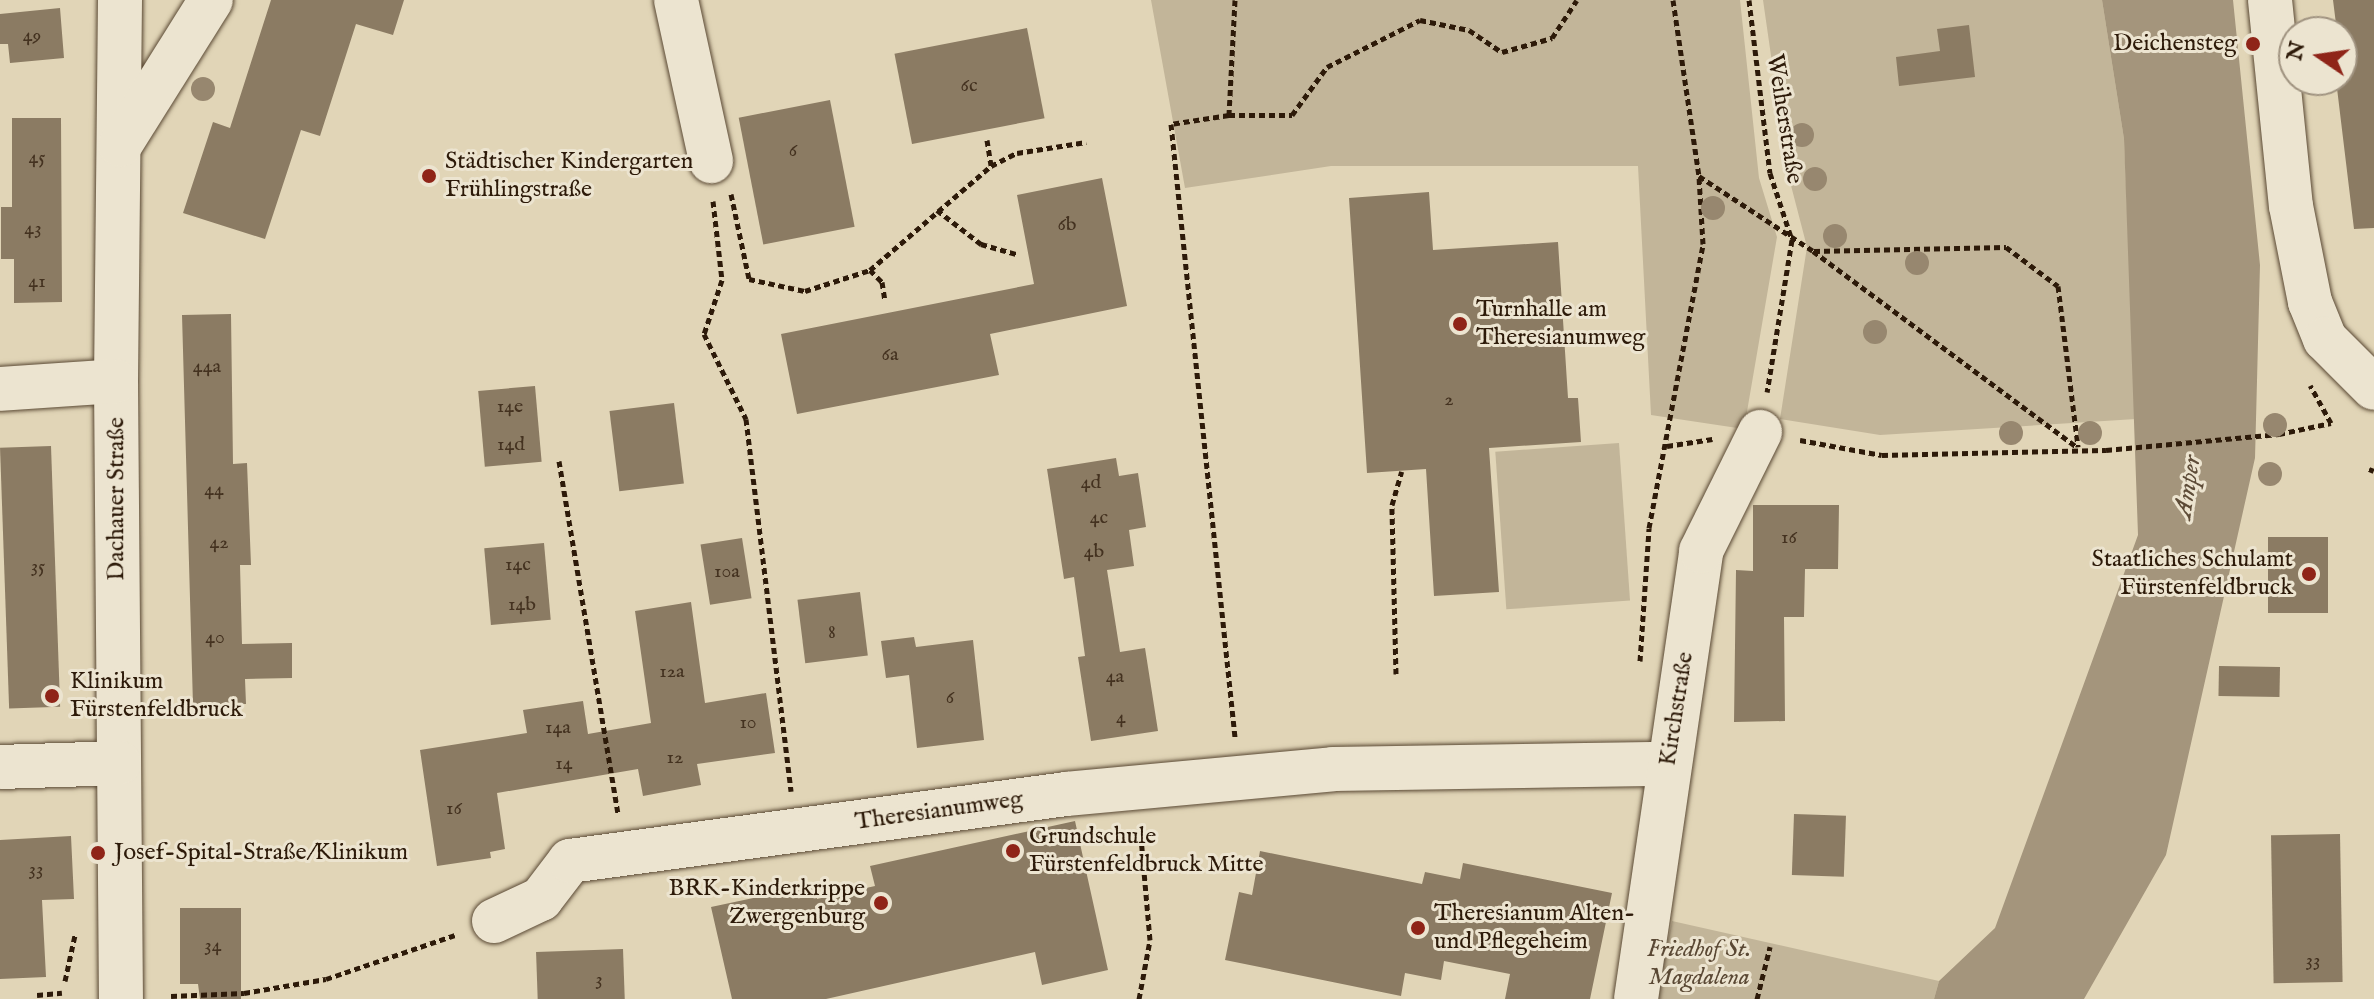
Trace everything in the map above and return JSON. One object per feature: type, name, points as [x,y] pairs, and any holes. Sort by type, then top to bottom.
[{"type":"street","name":"Dachauer Straße","points":[[120,0],[116,381],[121,999]]},
{"type":"street","points":[[118,147],[211,0]]},
{"type":"street","points":[[676,0],[711,161]]},
{"type":"street","points":[[2270,0],[2291,206],[2310,302],[2325,339],[2374,388]]},
{"type":"street","points":[[0,389],[116,381]]},
{"type":"street","name":"Kirchstraße","points":[[1636,999],[1701,551],[1760,432]]},
{"type":"street","points":[[0,767],[119,763]]},
{"type":"street","name":"Theresianumweg","points":[[494,921],[541,899],[570,861],[1136,784],[1239,773],[1668,764]]},
{"type":"path","points":[[1229,115],[1235,0]]},
{"type":"path","points":[[1239,773],[1171,124],[1229,115],[1292,115],[1327,67],[1420,20],[1469,30],[1502,52],[1552,38],[1577,0]]},
{"type":"path","points":[[1640,671],[1649,528],[1703,244],[1699,176],[1673,0]]},
{"type":"path","name":"Weiherstraße","points":[[1749,0],[1770,173],[1792,240],[1760,432]]},
{"type":"path","points":[[987,140],[991,166]]},
{"type":"path","points":[[711,161],[728,177],[749,279],[805,291],[870,270],[991,166],[1017,153],[1086,142]]},
{"type":"path","points":[[711,161],[722,280],[704,334],[746,419],[795,831]]},
{"type":"path","points":[[1699,176],[1813,251],[2078,447]]},
{"type":"path","points":[[937,210],[981,244],[1017,254]]},
{"type":"path","points":[[1813,251],[2006,247],[2058,286],[2078,447]]},
{"type":"path","points":[[870,270],[882,282],[885,300]]},
{"type":"path","points":[[1760,432],[1882,455],[2078,447],[2106,450],[2279,434],[2331,423]]},
{"type":"path","points":[[559,461],[624,854]]},
{"type":"path","points":[[1396,674],[1392,505],[1402,471]]},
{"type":"path","points":[[1136,784],[1150,940],[1139,999]]},
{"type":"path","points":[[171,996],[206,998],[326,979],[494,921]]},
{"type":"path","points":[[65,981],[75,935]]},
{"type":"path","points":[[1757,999],[1770,947]]},
{"type":"path","points":[[37,995],[62,993]]},
{"type":"green space","points":[[1151,0],[1740,0],[1759,178],[1777,237],[1744,429],[1651,415],[1638,166],[1331,166],[1185,188]]},
{"type":"green space","points":[[1763,0],[2102,0],[2124,139],[2136,419],[1880,435],[1780,419],[1807,247],[1788,174]]},
{"type":"green space","points":[[1619,443],[1630,601],[1506,609],[1495,452]]},
{"type":"green space","name":"Friedhof St. Magdalena","points":[[1672,921],[1939,981],[1934,999],[1656,999]]},
{"type":"water","name":"Amper","points":[[2102,0],[2233,0],[2260,265],[2255,458],[2166,855],[2084,999],[1934,999],[1939,981],[1995,928],[2138,535],[2124,139]]},
{"type":"building","points":[[271,0],[404,0],[393,35],[356,24],[320,136],[301,130],[265,239],[183,213],[213,122],[230,128]]},
{"type":"building","points":[[2333,0],[2374,0],[2374,228],[2354,229],[2338,96],[2358,96],[2358,16],[2335,16]]},
{"type":"building","points":[[60,8],[64,58],[10,63],[8,44],[0,44],[0,14]]},
{"type":"building","points":[[1969,25],[1975,77],[1899,86],[1896,57],[1940,51],[1937,29]]},
{"type":"building","points":[[1027,28],[1045,118],[912,144],[894,54]]},
{"type":"building","points":[[830,100],[855,227],[763,244],[739,118]]},
{"type":"building","points":[[12,118],[61,118],[62,302],[14,303],[14,259],[1,259],[1,207],[12,207]]},
{"type":"building","points":[[1102,178],[1127,306],[990,334],[999,375],[797,414],[781,334],[1034,284],[1017,195]]},
{"type":"building","name":"Turnhalle am Theresianumweg","points":[[1429,192],[1433,250],[1558,242],[1568,398],[1578,398],[1581,442],[1489,448],[1499,592],[1434,596],[1426,469],[1367,473],[1349,198]]},
{"type":"building","points":[[231,314],[233,464],[247,463],[251,565],[240,565],[242,644],[292,643],[292,678],[245,679],[246,704],[193,705],[182,315]]},
{"type":"building","points":[[535,386],[542,462],[485,467],[478,391]]},
{"type":"building","points":[[674,403],[684,483],[619,491],[609,411]]},
{"type":"building","points":[[51,446],[60,707],[9,709],[0,448]]},
{"type":"building","points":[[1116,458],[1119,476],[1138,473],[1146,527],[1129,530],[1134,566],[1107,570],[1120,652],[1145,648],[1158,731],[1091,741],[1078,657],[1085,656],[1074,577],[1064,579],[1047,469]]},
{"type":"building","points":[[1753,505],[1839,505],[1838,569],[1805,569],[1804,617],[1784,617],[1785,721],[1734,722],[1736,570],[1753,571]]},
{"type":"building","points":[[2268,537],[2328,537],[2328,613],[2268,613]]},
{"type":"building","points":[[742,538],[752,598],[710,605],[701,545]]},
{"type":"building","points":[[544,543],[551,620],[491,625],[484,548]]},
{"type":"building","points":[[860,592],[868,656],[805,663],[797,600]]},
{"type":"building","points":[[691,602],[705,703],[766,693],[775,753],[697,764],[701,785],[643,796],[638,769],[497,793],[505,849],[490,852],[491,858],[437,866],[420,750],[527,733],[523,710],[583,701],[588,734],[651,723],[635,611]]},
{"type":"building","points":[[914,637],[916,647],[973,640],[984,740],[917,748],[909,675],[886,678],[881,641]]},
{"type":"building","points":[[2219,666],[2280,667],[2279,697],[2218,696]]},
{"type":"building","points":[[1794,814],[1846,816],[1844,877],[1792,875]]},
{"type":"building","name":"Grundschule Fürstenfeldbruck Mitte","points":[[1075,821],[1108,970],[1042,985],[1035,952],[826,999],[732,999],[711,907],[814,885],[817,899],[875,886],[870,866]]},
{"type":"building","points":[[2340,834],[2343,982],[2274,983],[2271,835]]},
{"type":"building","points":[[71,836],[74,899],[42,900],[46,977],[0,979],[0,840]]},
{"type":"building","name":"Theresianum Alten- und Pflegeheim","points":[[1260,851],[1422,884],[1425,872],[1460,879],[1463,863],[1612,893],[1590,999],[1505,999],[1510,974],[1444,961],[1441,980],[1405,973],[1401,996],[1225,960],[1239,892],[1252,895]]},
{"type":"building","points":[[180,908],[241,908],[241,999],[200,999],[198,984],[180,984]]},
{"type":"building","points":[[623,949],[625,999],[538,999],[536,952]]},
{"type":"place","name":"Deichensteg","points":[[2253,44]]},
{"type":"place","name":"Städtischer Kindergarten Frühlingstraße","points":[[429,176]]},
{"type":"place","name":"Turnhalle am Theresianumweg","points":[[1460,324]]},
{"type":"place","name":"Staatliches Schulamt Fürstenfeldbruck","points":[[2309,574]]},
{"type":"place","name":"Klinikum Fürstenfeldbruck","points":[[52,696]]},
{"type":"place","name":"Grundschule Fürstenfeldbruck Mitte","points":[[1013,851]]},
{"type":"place","name":"Josef-Spital-Straße/Klinikum","points":[[98,853]]},
{"type":"place","name":"BRK-Kinderkrippe Zwergenburg","points":[[881,903]]},
{"type":"place","name":"Theresianum Alten- und Pflegeheim","points":[[1418,928]]}]
